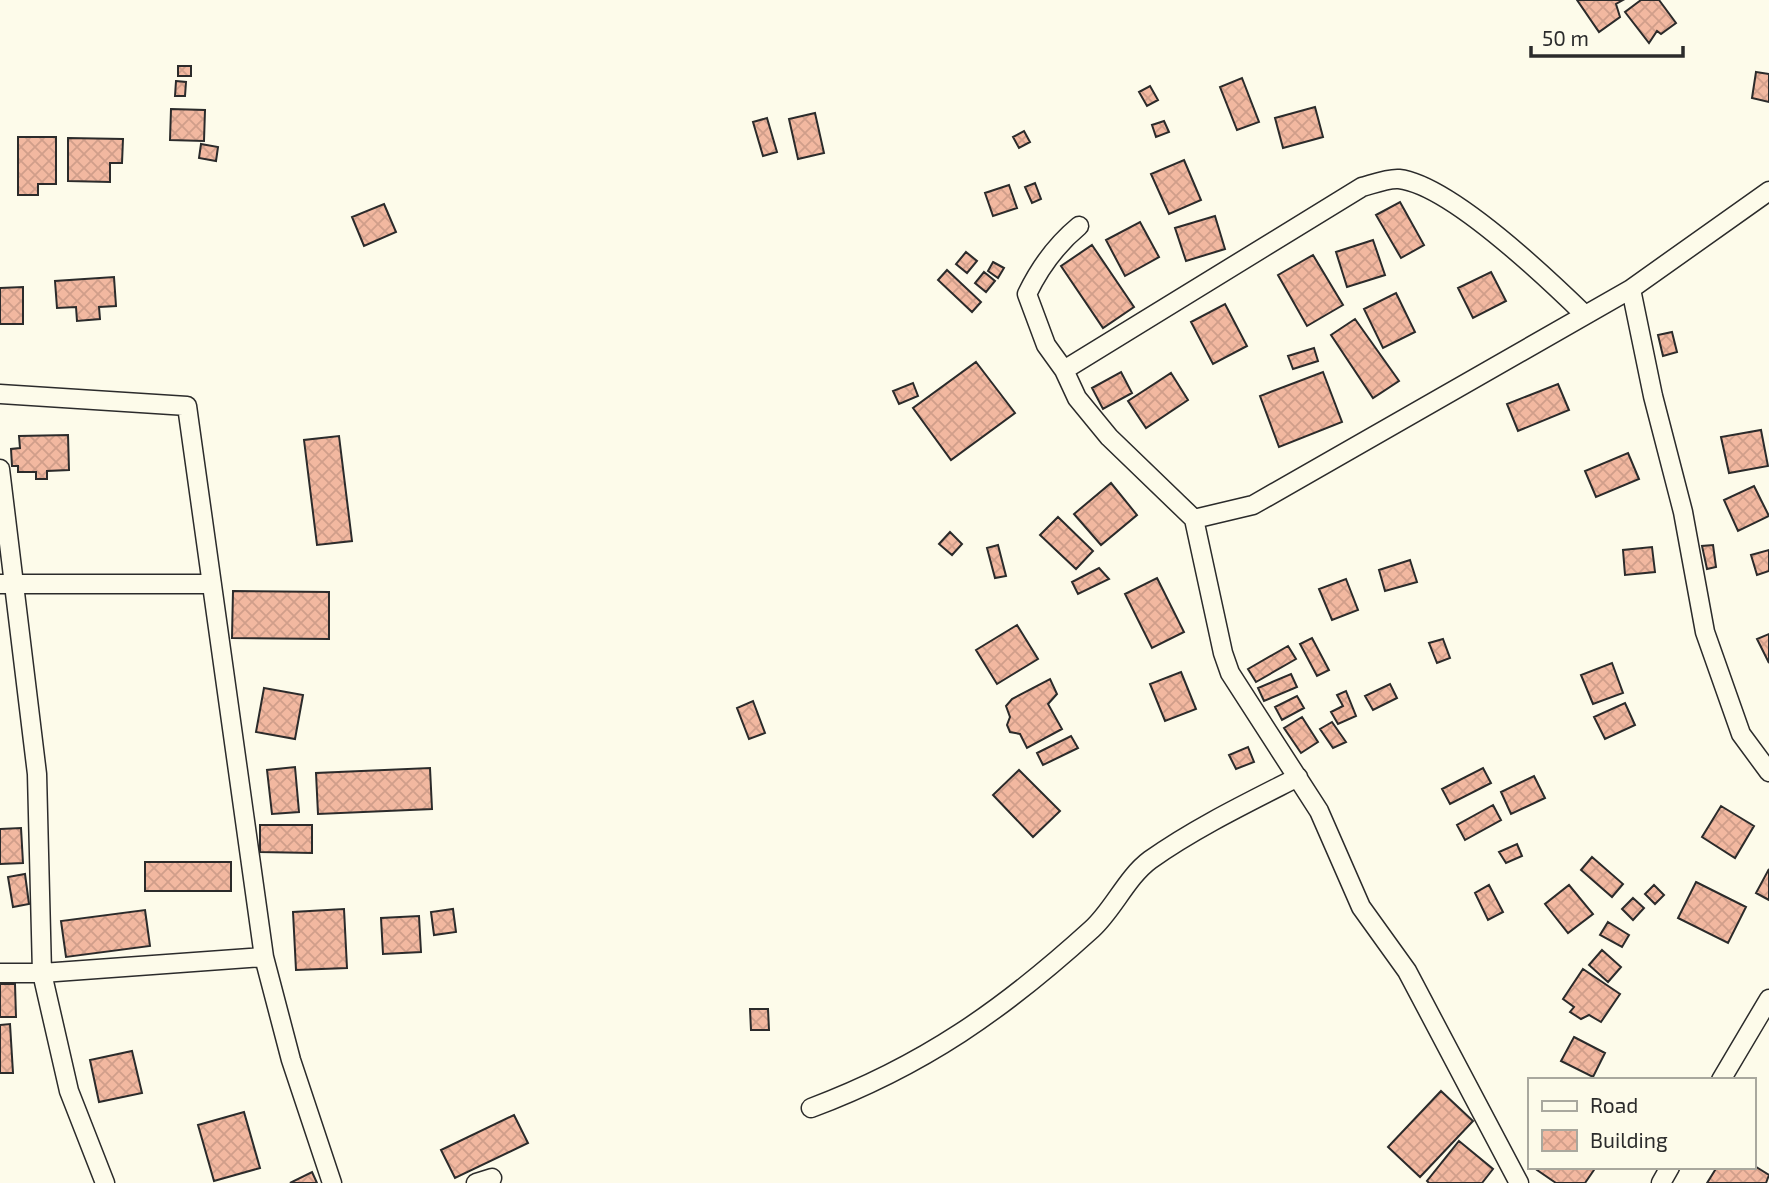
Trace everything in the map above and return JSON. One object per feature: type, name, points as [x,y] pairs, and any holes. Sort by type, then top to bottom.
[{"type":"street","points":[[1064,370],[1362,187],[1396,178],[1434,192],[1492,231],[1585,315]]},
{"type":"street","points":[[1194,519],[1253,505],[1631,289],[1769,191]]},
{"type":"street","points":[[1079,226],[1060,242],[1036,275],[1027,295],[1046,345],[1064,370],[1077,398],[1109,437],[1194,519],[1223,653],[1230,673],[1319,811],[1362,907],[1407,971],[1455,1065],[1494,1131],[1519,1183]]},
{"type":"street","points":[[1631,289],[1693,561],[1707,639],[1741,734],[1769,772]]},
{"type":"street","points":[[0,394],[187,407],[264,957],[291,1060],[332,1183]]},
{"type":"street","points":[[0,469],[7,584],[37,774],[42,973],[69,1091],[105,1183]]},
{"type":"street","points":[[7,584],[212,584]]},
{"type":"street","points":[[811,1108],[864,1088],[945,1044],[1052,966],[1101,920],[1148,862],[1247,803],[1298,777]]},
{"type":"street","points":[[0,973],[42,973],[264,957]]},
{"type":"street","points":[[1722,1078],[1769,999]]},
{"type":"building","points":[[1577,0],[1623,0],[1616,4],[1620,17],[1599,32]]},
{"type":"building","points":[[1641,0],[1659,0],[1676,23],[1661,34],[1657,31],[1649,43],[1625,12]]},
{"type":"building","points":[[178,66],[191,66],[191,76],[178,76]]},
{"type":"building","points":[[1756,72],[1769,74],[1769,102],[1752,98]]},
{"type":"building","points":[[1242,78],[1259,122],[1237,130],[1220,87]]},
{"type":"building","points":[[176,81],[186,82],[185,96],[175,96]]},
{"type":"building","points":[[1150,86],[1158,100],[1147,106],[1139,92]]},
{"type":"building","points":[[1315,107],[1323,137],[1283,148],[1275,118]]},
{"type":"building","points":[[171,109],[205,110],[204,141],[170,140]]},
{"type":"building","points":[[815,113],[824,153],[798,159],[789,119]]},
{"type":"building","points":[[767,118],[777,152],[763,156],[753,122]]},
{"type":"building","points":[[1164,121],[1169,132],[1156,137],[1152,125]]},
{"type":"building","points":[[1024,131],[1030,142],[1019,148],[1013,137]]},
{"type":"building","points":[[18,137],[56,137],[56,184],[38,184],[38,195],[18,195]]},
{"type":"building","points":[[68,138],[123,139],[122,163],[110,163],[110,182],[68,181]]},
{"type":"building","points":[[201,144],[218,147],[216,161],[199,158]]},
{"type":"building","points":[[1184,160],[1201,200],[1169,214],[1151,174]]},
{"type":"building","points":[[1035,183],[1041,199],[1032,203],[1025,187]]},
{"type":"building","points":[[1009,185],[1017,208],[993,216],[985,193]]},
{"type":"building","points":[[1400,202],[1424,245],[1401,258],[1376,215]]},
{"type":"building","points":[[384,204],[396,232],[364,246],[352,217]]},
{"type":"building","points":[[1215,216],[1225,249],[1186,261],[1175,228]]},
{"type":"building","points":[[1140,222],[1159,257],[1125,276],[1106,240]]},
{"type":"building","points":[[1373,240],[1385,275],[1347,287],[1336,252]]},
{"type":"building","points":[[1092,245],[1134,307],[1103,328],[1061,266]]},
{"type":"building","points":[[966,252],[977,261],[967,273],[956,264]]},
{"type":"building","points":[[1313,255],[1343,305],[1307,326],[1278,275]]},
{"type":"building","points":[[993,262],[1004,268],[998,278],[988,271]]},
{"type":"building","points":[[947,270],[981,302],[972,312],[938,280]]},
{"type":"building","points":[[984,272],[995,281],[986,292],[975,283]]},
{"type":"building","points":[[1491,272],[1506,301],[1473,318],[1458,288]]},
{"type":"building","points":[[114,277],[116,306],[99,307],[100,319],[77,321],[76,307],[57,308],[55,281]]},
{"type":"building","points":[[23,287],[23,324],[0,324],[0,288]]},
{"type":"building","points":[[1396,293],[1415,332],[1383,348],[1364,309]]},
{"type":"building","points":[[1225,304],[1247,346],[1213,364],[1191,322]]},
{"type":"building","points":[[1355,319],[1399,381],[1373,398],[1331,335]]},
{"type":"building","points":[[1672,332],[1677,352],[1663,356],[1658,335]]},
{"type":"building","points":[[1314,348],[1318,361],[1293,369],[1288,356]]},
{"type":"building","points":[[976,362],[1015,413],[951,460],[913,408]]},
{"type":"building","points":[[1121,372],[1132,393],[1103,409],[1092,388]]},
{"type":"building","points":[[1323,372],[1342,422],[1279,447],[1260,396]]},
{"type":"building","points":[[1171,373],[1188,400],[1146,428],[1128,401]]},
{"type":"building","points":[[913,383],[918,396],[899,404],[893,391]]},
{"type":"building","points":[[1558,384],[1569,410],[1518,431],[1507,404]]},
{"type":"building","points":[[1761,430],[1768,466],[1729,473],[1721,437]]},
{"type":"building","points":[[68,435],[69,470],[47,471],[47,479],[36,479],[36,472],[18,472],[18,466],[12,466],[11,449],[20,448],[19,436]]},
{"type":"building","points":[[339,436],[352,541],[317,545],[304,440]]},
{"type":"building","points":[[1628,453],[1639,479],[1596,497],[1585,471]]},
{"type":"building","points":[[1111,483],[1137,515],[1101,545],[1074,514]]},
{"type":"building","points":[[1754,486],[1769,516],[1738,531],[1724,500]]},
{"type":"building","points":[[1058,517],[1093,551],[1076,569],[1040,535]]},
{"type":"building","points":[[950,532],[962,544],[952,555],[939,544]]},
{"type":"building","points":[[998,545],[1006,576],[995,578],[987,548]]},
{"type":"building","points":[[1713,545],[1716,567],[1707,569],[1702,546]]},
{"type":"building","points":[[1652,547],[1655,572],[1625,575],[1623,550]]},
{"type":"building","points":[[1769,550],[1769,571],[1757,575],[1751,555]]},
{"type":"building","points":[[1410,560],[1417,582],[1385,591],[1379,570]]},
{"type":"building","points":[[1099,568],[1109,579],[1078,594],[1072,582]]},
{"type":"building","points":[[1157,578],[1184,632],[1152,648],[1125,594]]},
{"type":"building","points":[[1346,579],[1358,610],[1332,620],[1319,589]]},
{"type":"building","points":[[233,591],[329,592],[329,639],[232,638]]},
{"type":"building","points":[[1017,625],[1038,659],[997,684],[976,650]]},
{"type":"building","points":[[1769,634],[1769,663],[1757,639]]},
{"type":"building","points":[[1312,638],[1329,670],[1317,676],[1300,644]]},
{"type":"building","points":[[1443,639],[1450,658],[1437,663],[1429,643]]},
{"type":"building","points":[[1288,646],[1296,659],[1256,682],[1248,669]]},
{"type":"building","points":[[1612,663],[1623,693],[1593,704],[1581,675]]},
{"type":"building","points":[[1181,672],[1196,709],[1165,721],[1150,684]]},
{"type":"building","points":[[1291,674],[1297,687],[1264,701],[1258,688]]},
{"type":"building","points":[[1050,679],[1057,694],[1048,704],[1062,729],[1027,748],[1020,734],[1010,732],[1007,725],[1010,717],[1006,706],[1012,699]]},
{"type":"building","points":[[1390,684],[1397,698],[1373,710],[1365,696]]},
{"type":"building","points":[[264,688],[303,695],[295,739],[256,732]]},
{"type":"building","points":[[1346,691],[1356,716],[1338,724],[1331,712],[1343,706],[1337,695]]},
{"type":"building","points":[[1297,696],[1304,708],[1282,720],[1275,707]]},
{"type":"building","points":[[753,701],[765,733],[749,739],[737,708]]},
{"type":"building","points":[[1625,703],[1635,725],[1605,739],[1594,717]]},
{"type":"building","points":[[1302,717],[1318,742],[1301,753],[1284,728]]},
{"type":"building","points":[[1332,722],[1346,742],[1333,748],[1320,729]]},
{"type":"building","points":[[1071,736],[1078,748],[1043,765],[1037,753]]},
{"type":"building","points":[[1248,747],[1254,762],[1236,769],[1229,755]]},
{"type":"building","points":[[295,767],[299,812],[272,814],[267,770]]},
{"type":"building","points":[[430,768],[432,809],[318,814],[316,773]]},
{"type":"building","points":[[1483,768],[1491,783],[1450,804],[1442,789]]},
{"type":"building","points":[[1019,770],[1060,811],[1033,837],[993,795]]},
{"type":"building","points":[[1534,776],[1545,798],[1511,814],[1501,792]]},
{"type":"building","points":[[1493,805],[1501,820],[1465,840],[1457,825]]},
{"type":"building","points":[[1721,806],[1754,826],[1735,858],[1702,837]]},
{"type":"building","points":[[260,825],[312,825],[312,853],[260,852]]},
{"type":"building","points":[[21,828],[23,863],[0,864],[0,829]]},
{"type":"building","points":[[1517,844],[1522,856],[1506,863],[1499,852]]},
{"type":"building","points":[[1592,857],[1623,884],[1612,897],[1581,870]]},
{"type":"building","points":[[145,862],[231,862],[231,891],[145,891]]},
{"type":"building","points":[[1769,869],[1769,900],[1756,893]]},
{"type":"building","points":[[25,874],[29,904],[13,907],[8,877]]},
{"type":"building","points":[[1696,882],[1746,907],[1728,943],[1678,918]]},
{"type":"building","points":[[1489,885],[1503,912],[1488,920],[1475,893]]},
{"type":"building","points":[[1569,885],[1593,914],[1568,933],[1545,904]]},
{"type":"building","points":[[1654,885],[1664,895],[1655,904],[1645,894]]},
{"type":"building","points":[[1633,898],[1644,908],[1633,920],[1622,909]]},
{"type":"building","points":[[344,909],[347,968],[296,970],[293,912]]},
{"type":"building","points":[[453,909],[456,932],[434,935],[431,912]]},
{"type":"building","points":[[145,910],[150,946],[66,957],[61,921]]},
{"type":"building","points":[[419,916],[421,952],[383,954],[381,918]]},
{"type":"building","points":[[1608,922],[1629,935],[1622,947],[1600,935]]},
{"type":"building","points":[[1602,950],[1621,967],[1608,982],[1589,965]]},
{"type":"building","points":[[1583,969],[1620,994],[1601,1022],[1589,1015],[1581,1019],[1570,1012],[1574,1007],[1563,999]]},
{"type":"building","points":[[0,984],[15,984],[16,1017],[0,1017]]},
{"type":"building","points":[[750,1009],[768,1009],[769,1030],[751,1030]]},
{"type":"building","points":[[10,1024],[13,1073],[0,1073],[0,1025]]},
{"type":"building","points":[[1574,1037],[1605,1053],[1593,1077],[1561,1061]]},
{"type":"building","points":[[132,1051],[142,1093],[99,1102],[90,1060]]},
{"type":"building","points":[[1441,1091],[1473,1121],[1420,1177],[1388,1147]]},
{"type":"building","points":[[244,1112],[260,1168],[214,1181],[198,1125]]},
{"type":"building","points":[[514,1115],[528,1143],[455,1178],[441,1150]]},
{"type":"building","points":[[1459,1141],[1493,1169],[1482,1183],[1429,1183],[1427,1181]]},
{"type":"building","points":[[1755,1166],[1769,1175],[1766,1183],[1707,1183],[1716,1169],[1755,1169]]},
{"type":"building","points":[[1595,1169],[1585,1183],[1556,1183],[1537,1170]]},
{"type":"building","points":[[312,1172],[317,1183],[290,1183]]}]
